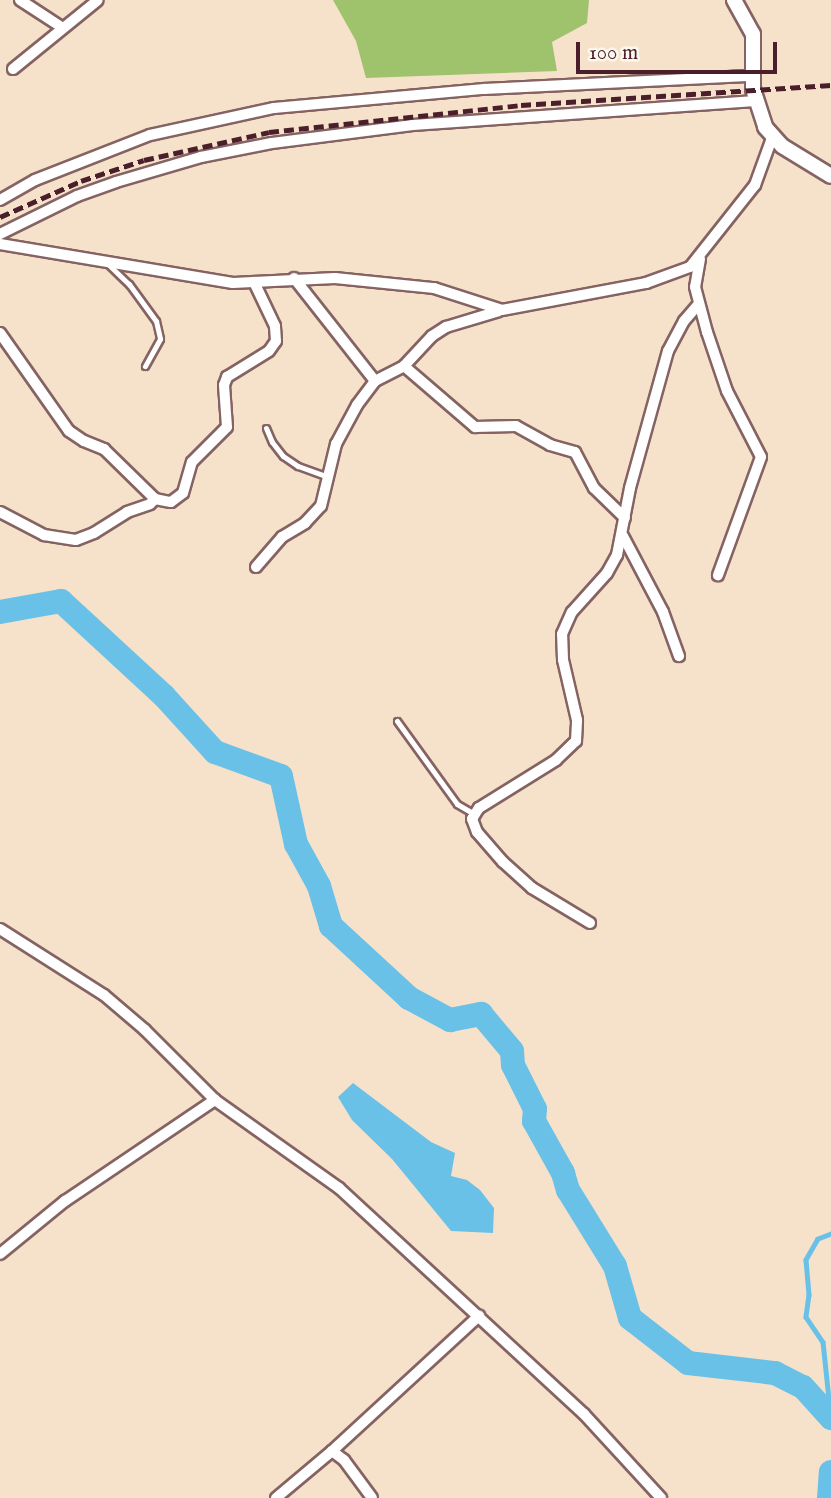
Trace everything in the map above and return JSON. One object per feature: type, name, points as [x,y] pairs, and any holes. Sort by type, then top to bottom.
[{"type":"street","points":[[20,0],[63,28]]},
{"type":"street","points":[[13,69],[99,0]]},
{"type":"street","points":[[734,0],[753,34],[755,101],[759,115],[772,138],[805,162],[831,176]]},
{"type":"street","points":[[0,200],[35,180],[150,135],[275,108],[484,89],[754,76]]},
{"type":"street","points":[[0,234],[116,182],[201,157],[272,143],[390,127],[755,101]]},
{"type":"street","points":[[256,567],[282,537],[305,523],[321,506],[337,444],[357,405],[375,381],[404,366],[432,336],[446,327],[502,310],[661,279],[690,267],[755,185],[772,138]]},
{"type":"street","points":[[0,244],[233,283],[294,278],[352,279],[435,288],[502,310]]},
{"type":"street","points":[[701,256],[694,277],[698,305],[727,391],[761,457],[718,575]]},
{"type":"street","points":[[294,278],[375,381]]},
{"type":"street","points":[[0,333],[69,430],[113,456],[155,499],[171,502],[178,499],[192,462],[227,427],[224,386],[227,377],[274,347],[275,326],[254,282]]},
{"type":"street","points":[[590,923],[532,888],[503,862],[477,832],[473,825],[474,814],[556,760],[576,741],[578,720],[564,660],[562,634],[572,612],[613,564],[668,351],[684,321],[698,305]]},
{"type":"street","points":[[404,366],[475,427],[516,426],[550,445],[575,452],[594,488],[625,518]]},
{"type":"street","points":[[0,512],[44,536],[76,540],[94,533],[127,512],[150,504],[155,499]]},
{"type":"street","points":[[622,533],[663,611],[679,656]]},
{"type":"street","points":[[0,929],[105,997],[145,1030],[215,1100],[339,1188],[584,1414],[661,1498]]},
{"type":"street","points":[[0,1254],[65,1201],[215,1100]]},
{"type":"street","points":[[276,1498],[332,1451],[479,1316]]},
{"type":"street","points":[[332,1451],[344,1460],[372,1498]]},
{"type":"lane","points":[[104,260],[129,284],[156,321],[160,339],[145,366]]},
{"type":"lane","points":[[266,428],[272,442],[283,456],[298,466],[328,477]]},
{"type":"lane","points":[[397,721],[457,804],[474,814]]},
{"type":"green space","points":[[333,0],[589,0],[587,23],[552,42],[557,71],[366,78],[356,41]]},
{"type":"water","points":[[353,1083],[431,1142],[455,1153],[451,1176],[467,1180],[480,1190],[494,1208],[493,1233],[451,1231],[392,1159],[352,1120],[338,1097]]},
{"type":"waterway","points":[[0,612],[61,601],[164,696],[215,752],[281,776],[296,844],[319,886],[331,926],[409,998],[450,1020],[481,1014],[512,1051],[513,1065],[535,1109],[534,1121],[563,1173],[568,1190],[615,1266],[630,1318],[688,1363],[775,1373],[803,1387],[831,1418]]},
{"type":"waterway","points":[[831,1234],[818,1239],[806,1260],[809,1295],[806,1317],[823,1342],[831,1418]]},
{"type":"waterway","points":[[829,1498],[831,1472]]},
{"type":"railway","points":[[0,217],[81,181],[144,160],[269,132],[521,105],[831,85]]}]
